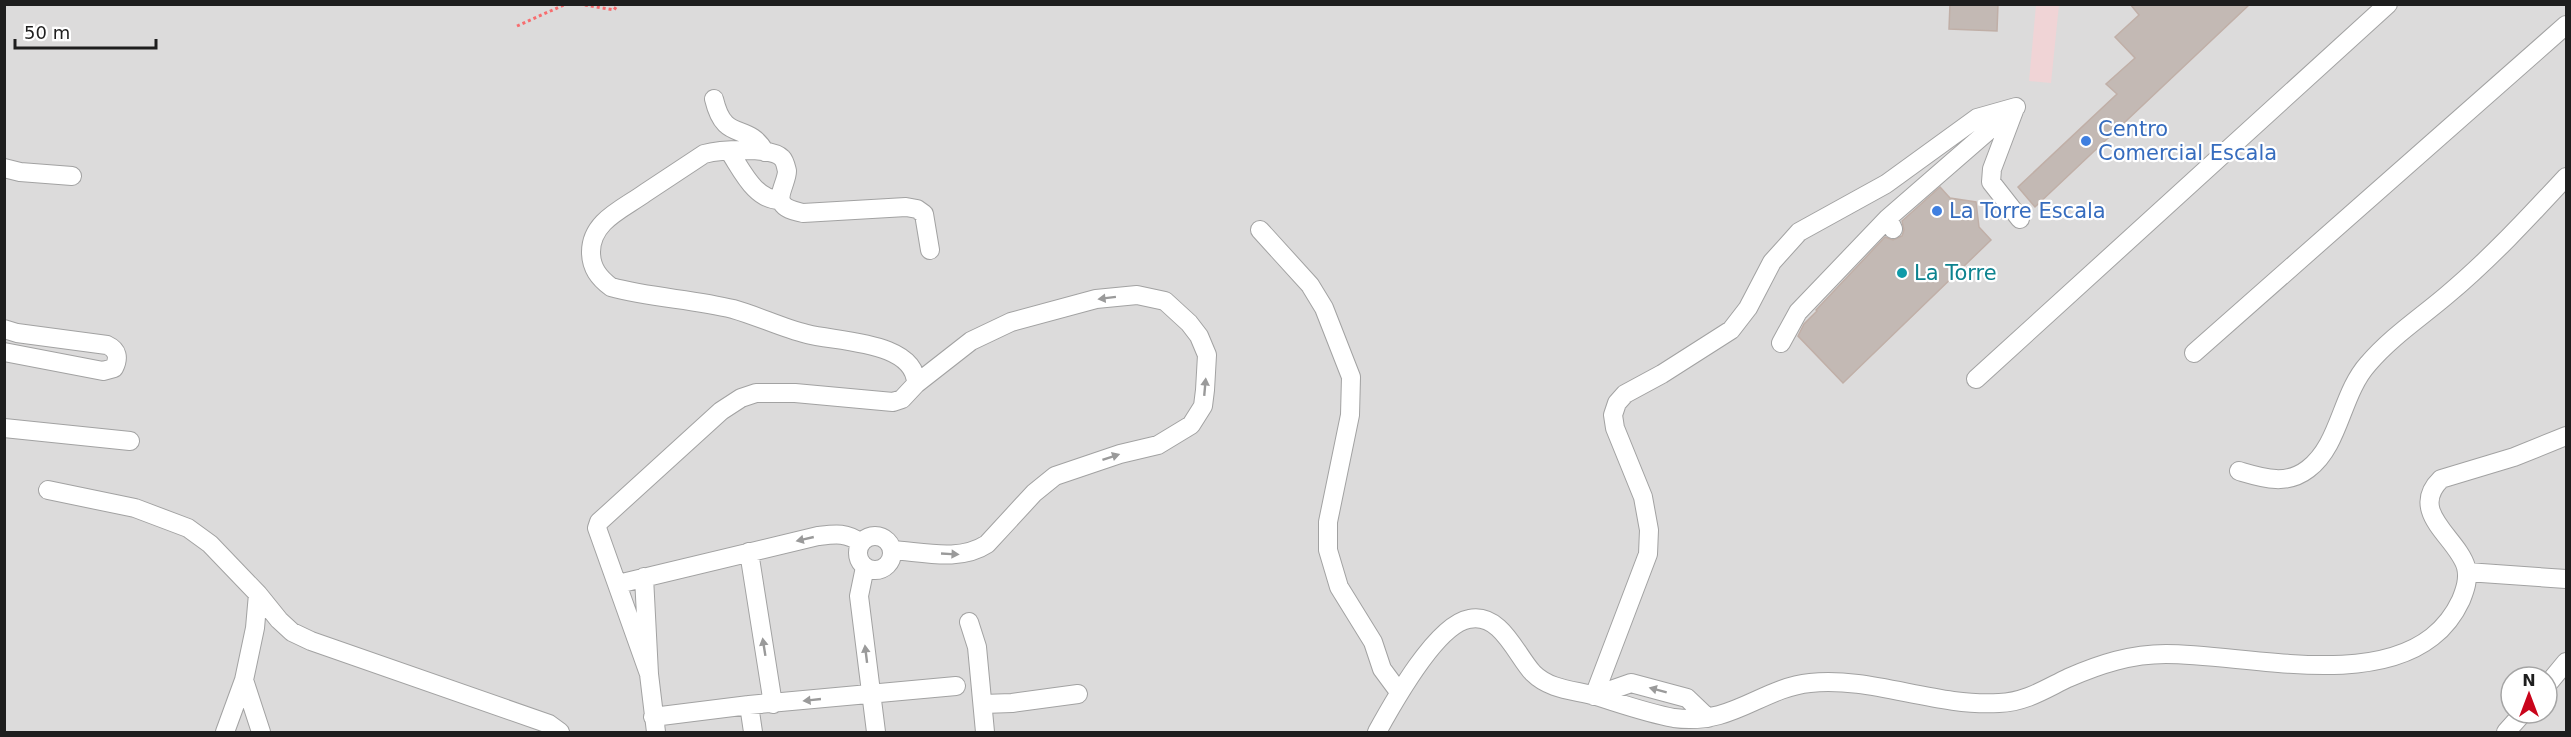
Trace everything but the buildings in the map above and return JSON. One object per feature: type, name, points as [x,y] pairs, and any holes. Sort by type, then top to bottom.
[{"type":"street","points":[[1976,379],[2388,4]]},
{"type":"street","points":[[2194,353],[2566,25]]},
{"type":"street","points":[[714,99],[722,122],[730,129],[750,135],[759,141],[765,152]]},
{"type":"street","points":[[2016,107],[1992,168],[1991,182],[2020,219]]},
{"type":"street","points":[[1781,343],[1797,312],[2016,107]]},
{"type":"street","points":[[1594,696],[1648,554],[1649,530],[1643,497],[1615,428],[1613,415],[1617,403],[1624,394],[1662,374],[1731,330],[1748,308],[1772,262],[1799,232],[1886,184],[1977,118],[2016,107]]},
{"type":"street","points":[[916,384],[916,375],[905,360],[878,347],[807,334],[732,309],[628,292],[611,287],[600,279],[591,259],[591,243],[599,228],[614,213],[704,154],[716,150],[765,152],[776,154],[784,160],[787,170],[781,200],[783,205],[791,210],[803,213],[885,208],[917,209],[924,214],[930,250]]},
{"type":"street","points":[[729,151],[758,193],[765,198],[781,200]]},
{"type":"street","points":[[4,168],[20,172],[72,176]]},
{"type":"street","points":[[2239,471],[2265,479],[2281,480],[2295,478],[2309,469],[2321,456],[2351,387],[2369,363],[2395,336],[2480,266],[2566,177]]},
{"type":"street","points":[[1260,230],[1310,285],[1324,308],[1351,377],[1350,415],[1328,522],[1328,550],[1339,587],[1372,642],[1382,669],[1399,692]]},
{"type":"street","points":[[649,674],[597,528],[599,522],[721,411],[741,398],[756,393],[795,393],[893,402],[902,399],[916,384],[972,341],[1011,322],[1096,299],[1137,295],[1165,301],[1189,323],[1199,336],[1207,355],[1203,406],[1191,425],[1178,435],[1158,445],[1120,454],[1055,476],[1034,494],[987,544],[978,550],[958,554],[891,550]]},
{"type":"street","points":[[4,329],[17,333],[107,345],[114,350],[117,358],[114,368],[103,371],[4,352]]},
{"type":"street","points":[[4,428],[130,441]]},
{"type":"street","points":[[1377,732],[1399,692],[1438,640],[1466,619],[1477,618],[1496,626],[1512,643],[1534,674],[1548,684],[1651,713],[1678,718],[1708,718],[1726,714],[1809,682],[1875,688],[1937,700],[2000,703],[2028,699],[2095,666],[2127,657],[2166,654],[2319,665],[2377,662],[2415,648],[2431,638],[2451,619],[2465,590],[2467,572],[2459,553],[2432,515],[2430,497],[2436,484],[2441,480],[2514,457],[2566,436]]},
{"type":"street","points":[[48,490],[135,508],[164,517],[188,528],[210,544],[292,633],[549,724],[560,732]]},
{"type":"street","points":[[618,584],[833,534],[851,536],[861,543]]},
{"type":"street","points":[[865,567],[877,569],[884,567],[889,561],[891,550],[885,539],[879,536],[866,538],[861,543],[858,556],[865,567],[859,596],[876,732]]},
{"type":"street","points":[[749,552],[773,704]]},
{"type":"street","points":[[2467,572],[2566,579]]},
{"type":"street","points":[[644,577],[654,725],[749,705],[956,686]]},
{"type":"street","points":[[225,732],[244,680],[255,628],[258,594]]},
{"type":"street","points":[[969,622],[977,647],[985,732]]},
{"type":"street","points":[[244,680],[261,732]]},
{"type":"street","points":[[1594,696],[1631,683],[1687,698],[1708,718]]},
{"type":"street","points":[[983,704],[1012,703],[1078,694]]},
{"type":"street","points":[[749,705],[753,732]]},
{"type":"path","points":[[517,26],[566,4]]},
{"type":"path","points":[[579,4],[614,10]]},
{"type":"path","points":[[610,4],[614,10]]},
{"type":"path","points":[[614,10],[618,4]]},
{"type":"shaded area","points":[[4,5],[2566,5],[2566,732],[5,732]]},
{"type":"shaded area","name":"Centro Comercial Escala","points":[[2036,5],[2059,5],[2051,83],[2029,81]]},
{"type":"place","name":"Centro Comercial Escala","points":[[2086,141]]},
{"type":"place","name":"La Torre Escala","points":[[1937,211]]},
{"type":"place","name":"La Torre","points":[[1902,273]]}]
